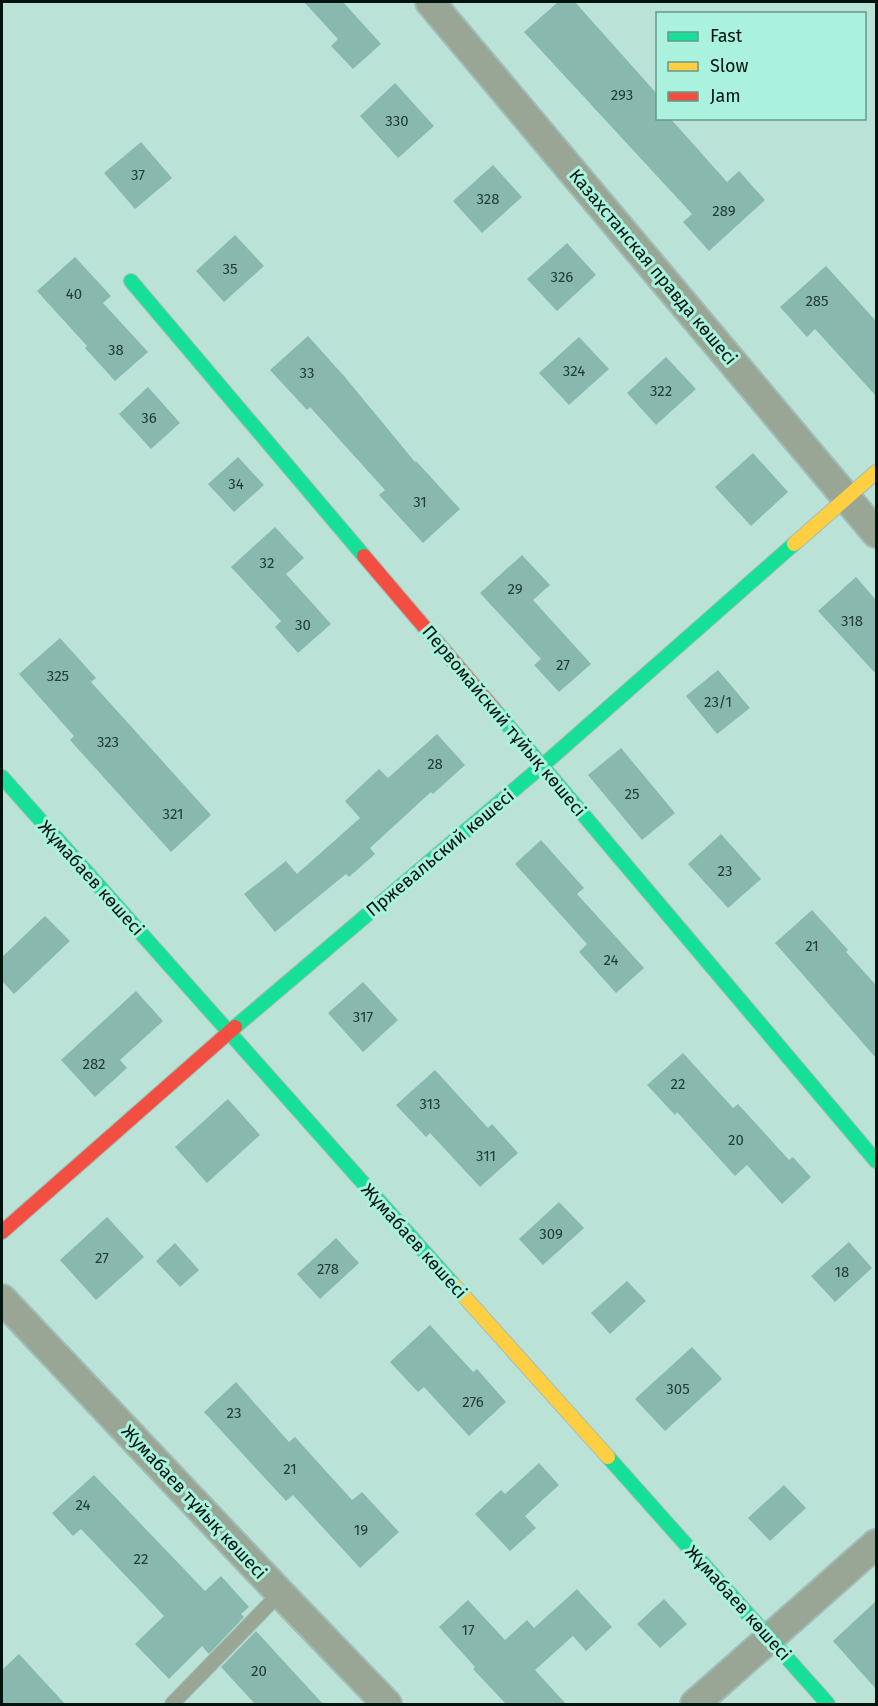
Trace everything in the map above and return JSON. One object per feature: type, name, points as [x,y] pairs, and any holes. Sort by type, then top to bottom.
[{"type":"street","name":"Казахстанская правда көшесі","points":[[430,2],[876,532]]},
{"type":"street","name":"Первомайский тұйық көшесі","points":[[131,281],[876,1161]]},
{"type":"street","name":"Пржевальский көшесі","points":[[2,1232],[228,1033],[542,766],[876,472]]},
{"type":"street","name":"Жұмабаев көшесі","points":[[2,777],[828,1704]]},
{"type":"street","name":"Жумабаев тұйық көшесі","points":[[2,1299],[387,1704]]},
{"type":"street","points":[[695,1704],[876,1544]]},
{"type":"lane","points":[[172,1704],[280,1593]]},
{"type":"building","points":[[304,2],[343,2],[381,44],[353,69],[331,46],[338,39]]},
{"type":"building","points":[[558,2],[575,2],[656,93],[656,120],[672,120],[727,182],[739,171],[765,200],[709,251],[683,222],[692,214],[524,32]]},
{"type":"building","points":[[395,83],[434,126],[398,158],[360,116]]},
{"type":"building","points":[[141,142],[172,178],[135,209],[104,173]]},
{"type":"building","points":[[493,165],[522,197],[482,233],[453,201]]},
{"type":"building","points":[[235,235],[264,266],[224,302],[196,271]]},
{"type":"building","points":[[567,243],[596,275],[557,311],[527,279]]},
{"type":"building","points":[[75,257],[111,296],[103,303],[148,352],[115,381],[37,291]]},
{"type":"building","points":[[826,266],[876,321],[876,396],[815,329],[807,337],[780,307]]},
{"type":"building","points":[[308,336],[415,462],[460,509],[423,543],[379,495],[385,490],[310,407],[307,410],[270,370]]},
{"type":"building","points":[[579,337],[609,369],[569,405],[539,373]]},
{"type":"building","points":[[666,357],[696,389],[656,425],[627,393]]},
{"type":"building","points":[[148,387],[180,423],[151,449],[119,414]]},
{"type":"building","points":[[753,453],[788,492],[751,526],[715,487]]},
{"type":"building","points":[[238,457],[264,485],[234,512],[208,484]]},
{"type":"building","points":[[275,527],[304,558],[286,574],[331,624],[298,653],[275,627],[281,621],[231,567]]},
{"type":"building","points":[[522,555],[550,585],[533,600],[591,664],[559,692],[534,665],[541,659],[480,593]]},
{"type":"building","points":[[856,577],[876,600],[876,674],[818,611]]},
{"type":"building","points":[[60,638],[96,678],[91,682],[211,815],[171,852],[70,740],[74,736],[19,674]]},
{"type":"building","points":[[718,670],[750,708],[717,734],[686,696]]},
{"type":"building","points":[[437,734],[465,765],[433,794],[431,792],[370,848],[375,854],[349,877],[346,874],[275,932],[244,894],[286,861],[297,874],[360,818],[345,801],[379,769],[388,778]]},
{"type":"building","points":[[621,748],[675,813],[642,840],[588,775]]},
{"type":"building","points":[[721,834],[761,879],[728,908],[688,864]]},
{"type":"building","points":[[541,840],[584,888],[577,894],[644,968],[616,993],[579,952],[587,944],[515,864]]},
{"type":"building","points":[[812,910],[876,985],[876,1058],[775,943]]},
{"type":"building","points":[[45,916],[70,941],[14,994],[2,981],[2,957]]},
{"type":"building","points":[[363,982],[398,1020],[363,1052],[328,1013]]},
{"type":"building","points":[[136,991],[163,1021],[120,1060],[127,1068],[95,1097],[61,1060]]},
{"type":"building","points":[[683,1053],[733,1108],[738,1104],[789,1160],[793,1157],[811,1177],[782,1204],[747,1165],[735,1176],[677,1112],[675,1115],[647,1085]]},
{"type":"building","points":[[435,1070],[488,1128],[492,1124],[518,1153],[480,1187],[430,1133],[426,1137],[396,1105]]},
{"type":"building","points":[[228,1099],[260,1135],[207,1183],[175,1147]]},
{"type":"building","points":[[559,1202],[584,1228],[543,1265],[519,1239]]},
{"type":"building","points":[[107,1217],[144,1257],[96,1300],[60,1260]]},
{"type":"building","points":[[336,1238],[359,1263],[320,1299],[297,1274]]},
{"type":"building","points":[[849,1242],[872,1268],[835,1302],[811,1276]]},
{"type":"building","points":[[175,1243],[199,1270],[180,1287],[156,1261]]},
{"type":"building","points":[[627,1281],[646,1301],[610,1334],[591,1313]]},
{"type":"building","points":[[430,1325],[473,1372],[477,1369],[506,1402],[469,1436],[424,1387],[418,1392],[390,1362]]},
{"type":"building","points":[[692,1347],[722,1379],[665,1431],[635,1399]]},
{"type":"building","points":[[236,1382],[289,1442],[295,1437],[352,1500],[362,1492],[399,1532],[360,1568],[293,1495],[286,1501],[204,1412]]},
{"type":"building","points":[[539,1463],[559,1485],[525,1516],[536,1528],[510,1551],[475,1514],[501,1490],[505,1494]]},
{"type":"building","points":[[94,1475],[205,1591],[221,1576],[249,1607],[241,1614],[244,1617],[209,1654],[202,1646],[169,1679],[135,1644],[164,1616],[81,1529],[73,1536],[52,1513]]},
{"type":"building","points":[[784,1485],[806,1508],[770,1541],[748,1518]]},
{"type":"building","points":[[577,1589],[612,1627],[586,1651],[573,1636],[535,1670],[566,1704],[506,1704],[473,1669],[475,1667],[439,1627],[468,1600],[505,1640],[527,1620],[534,1628]]},
{"type":"building","points":[[664,1599],[687,1624],[660,1648],[637,1624]]},
{"type":"building","points":[[876,1601],[876,1689],[833,1641]]},
{"type":"building","points":[[256,1631],[323,1704],[255,1704],[221,1667]]},
{"type":"building","points":[[19,1654],[65,1704],[2,1704],[2,1670]]},
{"type":"traffic: fast","points":[[131,281],[364,556]]},
{"type":"traffic: fast","points":[[235,1027],[542,766],[794,544]]},
{"type":"traffic: fast","points":[[494,709],[876,1161]]},
{"type":"traffic: fast","points":[[2,777],[453,1284]]},
{"type":"traffic: fast","points":[[608,1457],[828,1704]]},
{"type":"traffic: slow","points":[[794,544],[876,472]]},
{"type":"traffic: slow","points":[[453,1284],[608,1457]]},
{"type":"traffic: jam","points":[[364,556],[494,709]]},
{"type":"traffic: jam","points":[[2,1232],[235,1027]]}]
